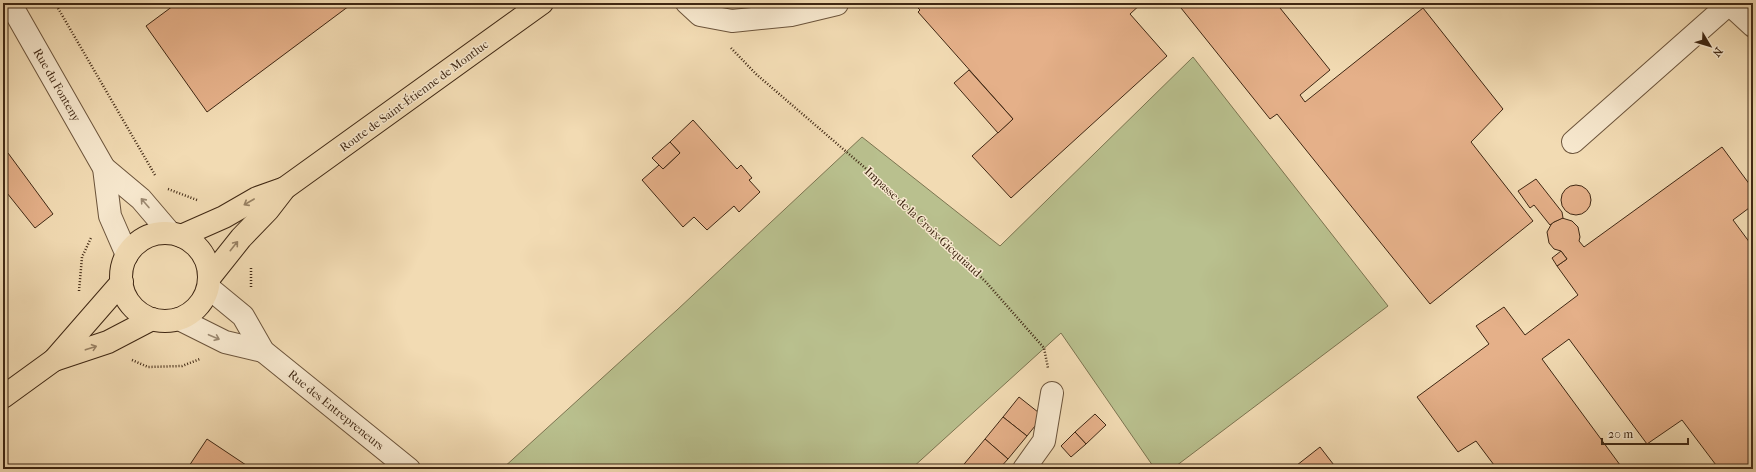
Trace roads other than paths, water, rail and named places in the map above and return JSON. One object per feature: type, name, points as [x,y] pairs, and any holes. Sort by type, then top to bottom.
[{"type":"main road","name":"Route de Saint-Étienne de Montluc","points":[[127,255],[135,245],[146,238],[158,234],[175,234],[224,217],[257,198],[285,188],[542,3]]},
{"type":"main road","name":"Route de Saint-Étienne de Montluc","points":[[54,360],[108,342],[152,320],[165,321],[179,319],[192,312],[203,302],[209,282],[241,238],[268,210],[285,188]]},
{"type":"main road","points":[[175,234],[192,242],[202,252],[208,263],[209,282]]},
{"type":"main road","points":[[127,255],[122,268],[122,282],[125,294],[131,305],[140,314],[152,320]]},
{"type":"main road","name":"Route de Saint-Étienne de Montluc","points":[[3,397],[54,360],[89,318],[122,282]]},
{"type":"street","name":"Rue du Fonteny","points":[[10,3],[104,168],[141,199],[175,234]]},
{"type":"street","points":[[687,3],[700,15],[732,21],[791,14],[837,4]]},
{"type":"street","points":[[1573,142],[1728,3],[1753,26]]},
{"type":"street","name":"Rue du Fonteny","points":[[104,168],[110,216],[127,255]]},
{"type":"street","name":"Rue des Entrepreneurs","points":[[209,282],[244,316],[263,352],[409,469]]},
{"type":"street","name":"Rue des Entrepreneurs","points":[[179,319],[225,342],[263,352]]},
{"type":"street","points":[[1024,469],[1044,441],[1052,393]]}]
